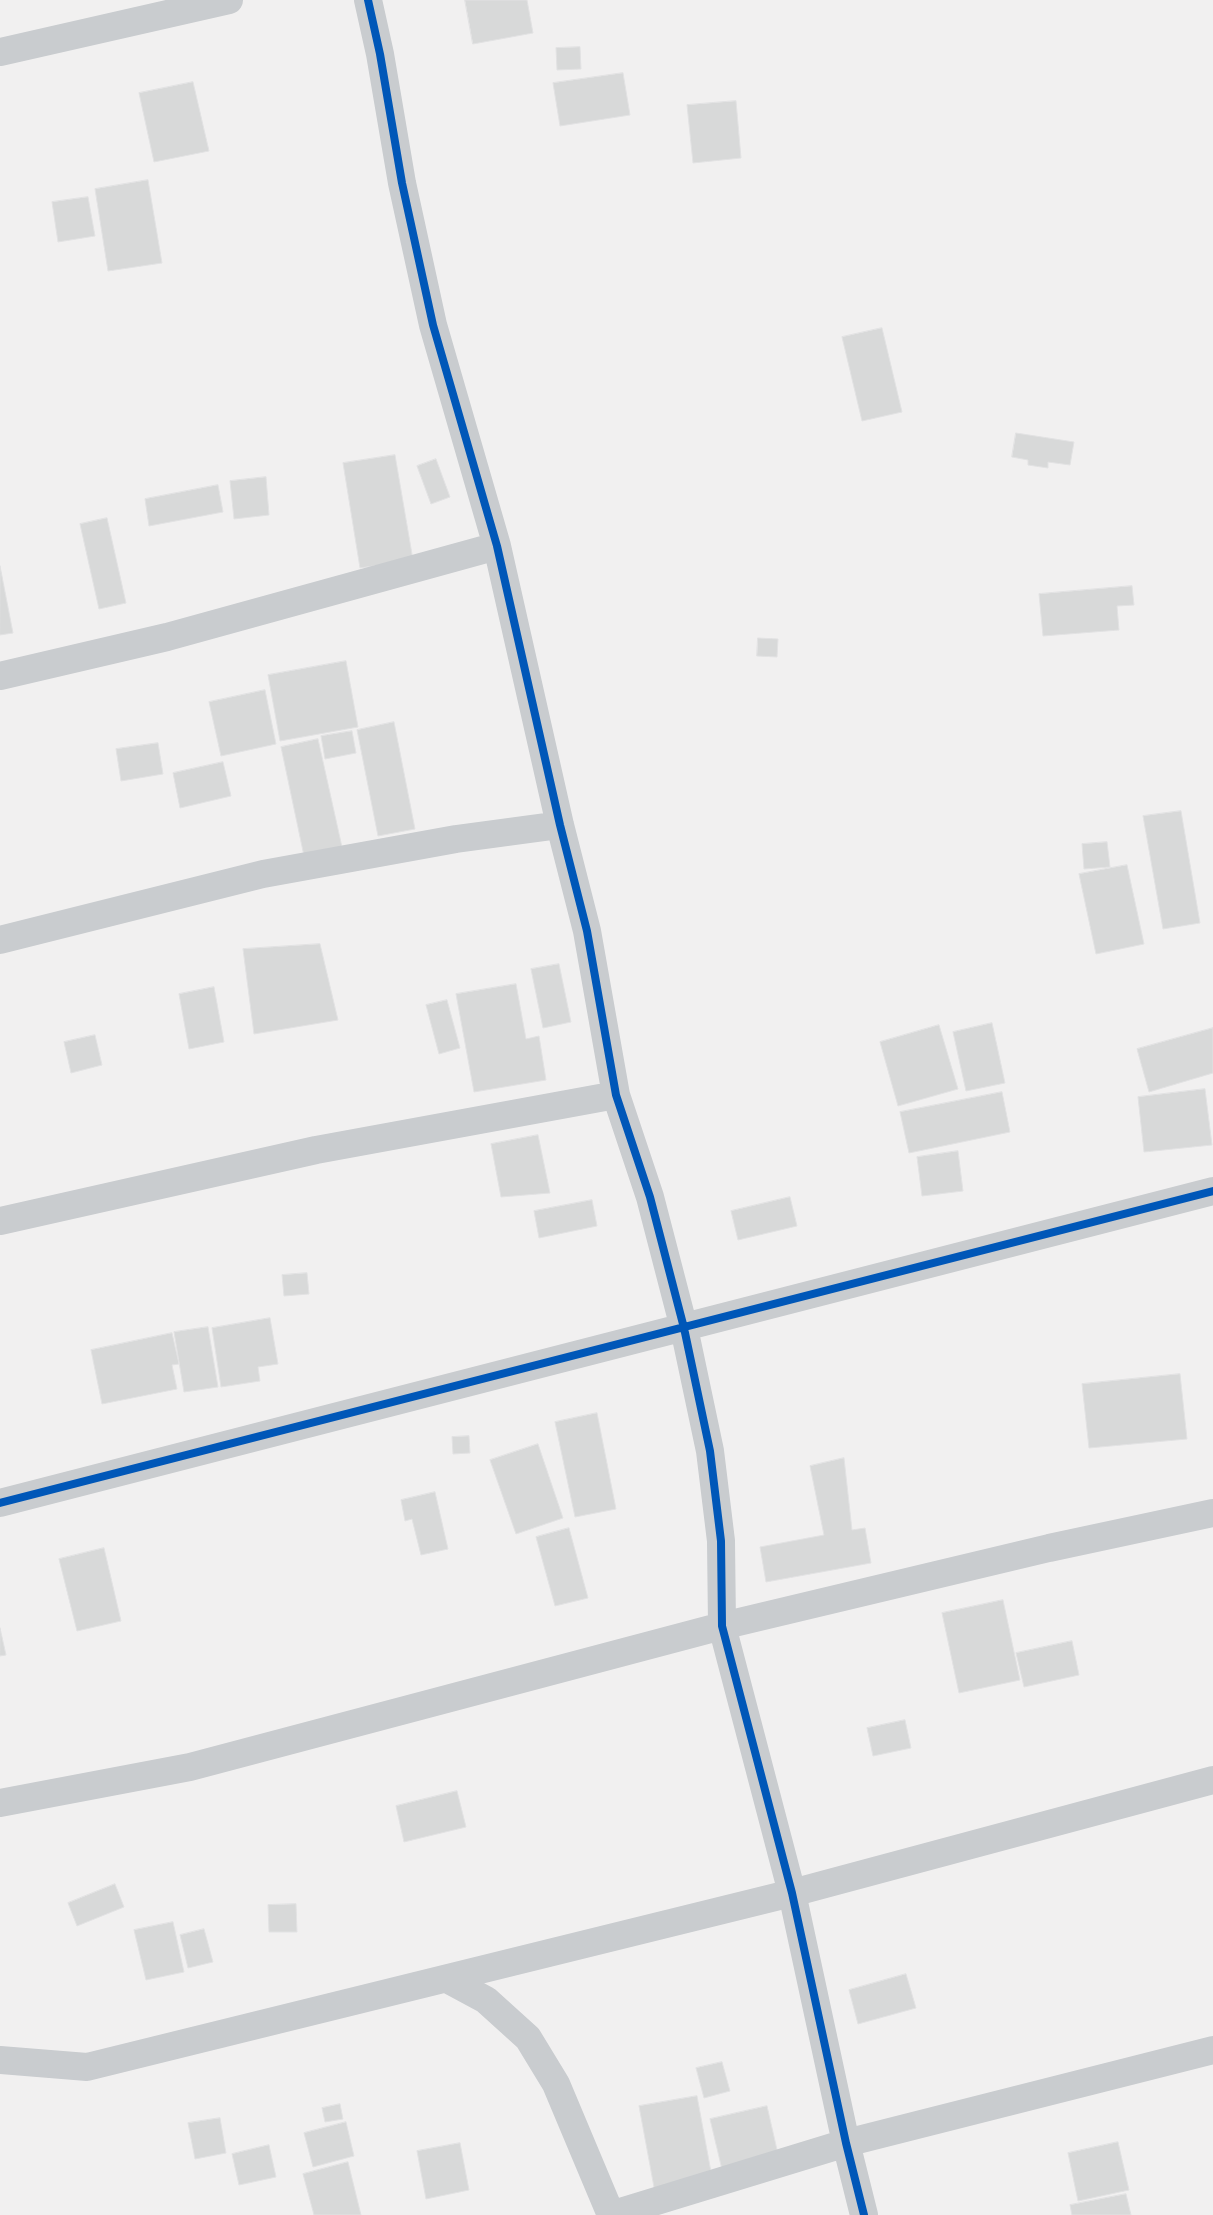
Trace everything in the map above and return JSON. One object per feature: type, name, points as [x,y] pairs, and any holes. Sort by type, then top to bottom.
[{"type":"street","points":[[0,52],[229,0]]},
{"type":"street","points":[[368,0],[380,54],[402,184],[434,325],[497,546],[560,826],[587,931],[616,1095],[650,1197],[684,1328],[710,1451],[722,1541],[722,1626],[792,1893],[846,2144],[864,2215]]},
{"type":"street","points":[[0,676],[167,637],[497,546]]},
{"type":"street","points":[[0,940],[263,874],[456,839],[560,826]]},
{"type":"street","points":[[0,1220],[316,1150],[616,1095]]},
{"type":"street","points":[[0,1503],[1213,1191]]},
{"type":"street","points":[[0,1803],[190,1767],[722,1626],[1049,1548],[1213,1513]]},
{"type":"street","points":[[0,2060],[87,2067],[792,1893],[1213,1780]]},
{"type":"street","points":[[447,1979],[486,2000],[528,2038],[556,2084],[611,2215],[846,2144],[1213,2050]]},
{"type":"building","points":[[465,0],[527,0],[533,33],[473,44]]},
{"type":"building","points":[[580,47],[581,69],[557,70],[556,48]]},
{"type":"building","points":[[623,73],[630,115],[560,126],[553,83]]},
{"type":"building","points":[[193,82],[209,151],[154,162],[139,93]]},
{"type":"building","points":[[736,101],[741,158],[693,163],[687,105]]},
{"type":"building","points":[[148,180],[162,263],[108,271],[95,189]]},
{"type":"building","points":[[88,197],[95,236],[58,242],[52,202]]},
{"type":"building","points":[[882,328],[902,412],[862,421],[842,337]]},
{"type":"building","points":[[1016,433],[1074,442],[1070,465],[1048,462],[1048,468],[1028,465],[1028,460],[1012,457]]},
{"type":"building","points":[[395,455],[413,560],[360,568],[343,463]]},
{"type":"building","points":[[436,459],[450,497],[431,504],[417,466]]},
{"type":"building","points":[[266,477],[269,515],[234,519],[230,481]]},
{"type":"building","points":[[218,485],[223,512],[149,526],[145,499]]},
{"type":"building","points":[[107,518],[126,603],[99,609],[80,524]]},
{"type":"building","points":[[0,566],[13,633],[0,635]]},
{"type":"building","points":[[1132,586],[1134,605],[1117,606],[1119,630],[1043,636],[1039,594]]},
{"type":"building","points":[[758,638],[778,639],[777,657],[757,656]]},
{"type":"building","points":[[346,661],[358,727],[280,741],[268,675]]},
{"type":"building","points":[[265,690],[276,744],[221,756],[209,702]]},
{"type":"building","points":[[394,722],[415,829],[378,836],[357,730]]},
{"type":"building","points":[[352,731],[356,753],[325,759],[321,736]]},
{"type":"building","points":[[318,739],[342,847],[304,856],[281,747]]},
{"type":"building","points":[[158,743],[163,774],[121,781],[116,749]]},
{"type":"building","points":[[223,762],[231,796],[180,808],[173,773]]},
{"type":"building","points":[[1181,811],[1200,923],[1163,929],[1143,816]]},
{"type":"building","points":[[1107,842],[1110,867],[1084,869],[1082,844]]},
{"type":"building","points":[[1127,865],[1144,944],[1096,954],[1079,874]]},
{"type":"building","points":[[320,944],[338,1020],[254,1034],[243,949]]},
{"type":"building","points":[[559,964],[571,1022],[543,1028],[531,969]]},
{"type":"building","points":[[516,984],[526,1039],[539,1036],[546,1080],[474,1092],[456,994]]},
{"type":"building","points":[[214,987],[224,1042],[189,1049],[179,994]]},
{"type":"building","points":[[447,1000],[460,1048],[439,1054],[426,1005]]},
{"type":"building","points":[[992,1023],[1005,1083],[966,1091],[953,1032]]},
{"type":"building","points":[[939,1025],[958,1089],[898,1106],[880,1042]]},
{"type":"building","points":[[1213,1028],[1213,1073],[1149,1092],[1137,1049]]},
{"type":"building","points":[[95,1035],[102,1065],[71,1073],[64,1042]]},
{"type":"building","points":[[1205,1089],[1212,1145],[1144,1152],[1138,1097]]},
{"type":"building","points":[[1002,1092],[1010,1132],[909,1153],[900,1112]]},
{"type":"building","points":[[538,1135],[550,1193],[501,1197],[491,1144]]},
{"type":"building","points":[[958,1151],[963,1191],[922,1196],[917,1157]]},
{"type":"building","points":[[790,1197],[797,1226],[738,1240],[731,1211]]},
{"type":"building","points":[[592,1200],[597,1226],[539,1238],[534,1211]]},
{"type":"building","points":[[307,1273],[309,1294],[284,1296],[282,1275]]},
{"type":"building","points":[[270,1318],[278,1364],[258,1367],[260,1381],[221,1387],[212,1328]]},
{"type":"building","points":[[208,1327],[218,1387],[184,1392],[174,1332]]},
{"type":"building","points":[[172,1333],[179,1364],[172,1365],[177,1389],[102,1404],[91,1350]]},
{"type":"building","points":[[1180,1374],[1187,1439],[1089,1448],[1082,1384]]},
{"type":"building","points":[[597,1413],[616,1509],[575,1517],[555,1422]]},
{"type":"building","points":[[469,1436],[470,1453],[453,1454],[452,1437]]},
{"type":"building","points":[[538,1444],[563,1518],[516,1534],[490,1460]]},
{"type":"building","points":[[844,1458],[852,1530],[865,1528],[871,1563],[766,1582],[760,1547],[824,1535],[810,1466]]},
{"type":"building","points":[[435,1492],[448,1549],[421,1555],[412,1519],[405,1521],[401,1500]]},
{"type":"building","points":[[569,1528],[588,1598],[555,1606],[536,1537]]},
{"type":"building","points":[[104,1548],[121,1621],[77,1631],[59,1559]]},
{"type":"building","points":[[1003,1600],[1020,1680],[959,1693],[942,1613]]},
{"type":"building","points":[[0,1628],[6,1655],[0,1656]]},
{"type":"building","points":[[1072,1641],[1079,1675],[1024,1687],[1016,1653]]},
{"type":"building","points":[[905,1720],[911,1748],[873,1756],[867,1728]]},
{"type":"building","points":[[457,1791],[466,1827],[404,1842],[396,1806]]},
{"type":"building","points":[[115,1884],[124,1907],[77,1926],[68,1903]]},
{"type":"building","points":[[296,1904],[297,1932],[269,1932],[268,1905]]},
{"type":"building","points":[[173,1922],[184,1972],[146,1980],[134,1930]]},
{"type":"building","points":[[204,1929],[213,1962],[188,1968],[180,1935]]},
{"type":"building","points":[[906,1974],[916,2008],[858,2024],[849,1990]]},
{"type":"building","points":[[722,2062],[730,2091],[704,2098],[696,2068]]},
{"type":"building","points":[[697,2096],[714,2188],[656,2198],[639,2106]]},
{"type":"building","points":[[340,2104],[343,2119],[325,2122],[322,2108]]},
{"type":"building","points":[[767,2106],[778,2154],[724,2178],[710,2119]]},
{"type":"building","points":[[220,2118],[226,2153],[195,2159],[188,2123]]},
{"type":"building","points":[[346,2122],[354,2156],[313,2167],[304,2133]]},
{"type":"building","points":[[1118,2142],[1129,2190],[1078,2201],[1068,2153]]},
{"type":"building","points":[[460,2143],[469,2190],[426,2199],[417,2151]]},
{"type":"building","points":[[269,2145],[276,2177],[239,2185],[232,2154]]},
{"type":"building","points":[[348,2162],[361,2215],[314,2215],[303,2174]]},
{"type":"building","points":[[1126,2194],[1131,2215],[1072,2215],[1070,2205]]},
{"type":"cycle path","points":[[368,0],[380,54],[402,183],[433,325],[497,546],[560,825],[587,931],[616,1095],[650,1197],[684,1328],[710,1451],[721,1541],[722,1626],[792,1893],[846,2143],[864,2215]]},
{"type":"cycle path","points":[[0,1503],[1213,1191]]}]
